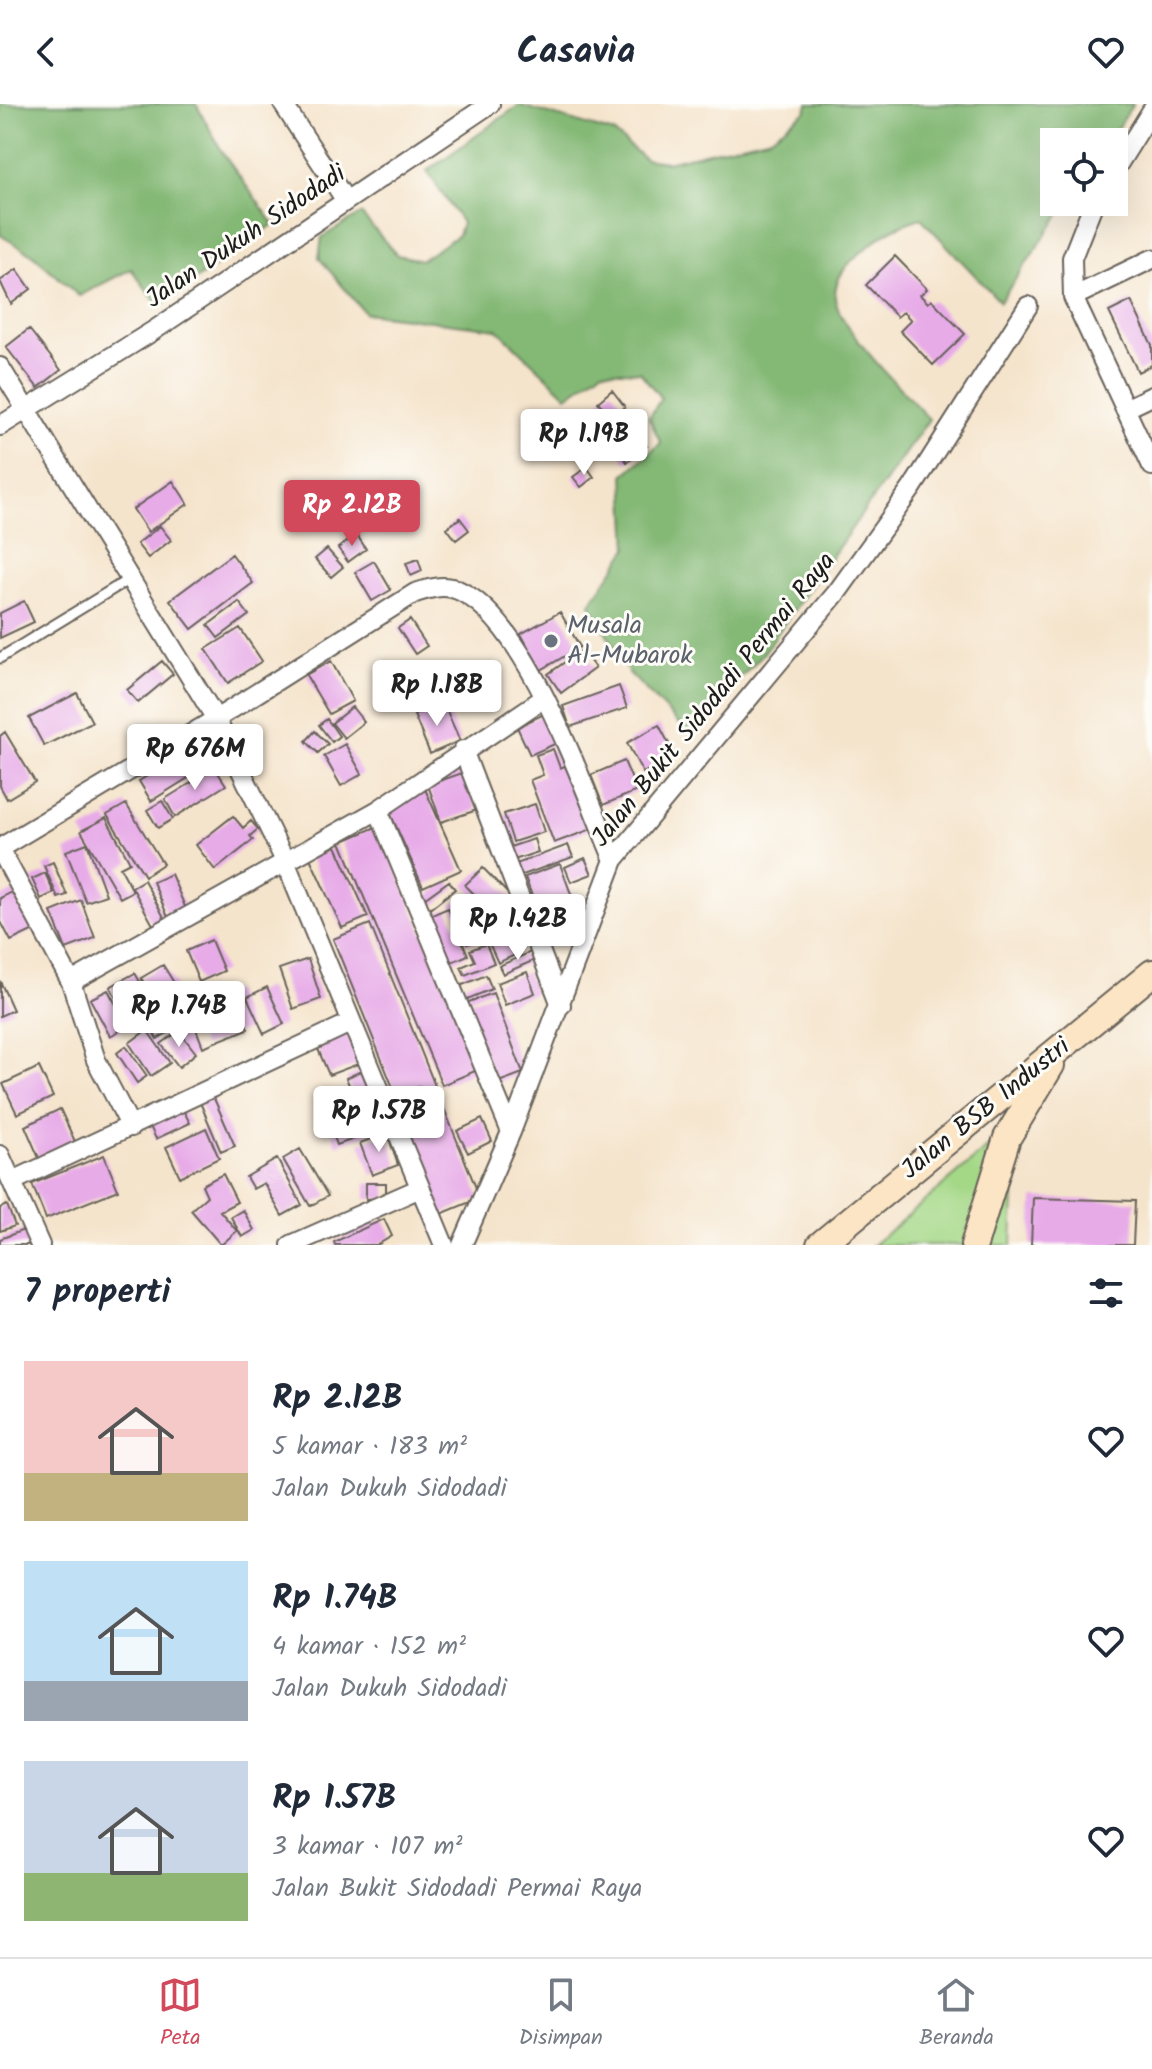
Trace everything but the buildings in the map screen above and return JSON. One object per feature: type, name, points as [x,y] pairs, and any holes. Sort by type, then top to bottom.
[{"type":"street","points":[[283,104],[346,201]]},
{"type":"street","name":"Jalan Dukuh Sidodadi","points":[[0,426],[346,201],[486,105]]},
{"type":"street","points":[[1128,149],[1150,114]]},
{"type":"street","points":[[1088,216],[1072,258],[1073,297],[1152,466]]},
{"type":"street","points":[[1073,297],[1152,259]]},
{"type":"street","name":"Jalan Bukit Sidodadi Permai Raya","points":[[462,1245],[511,1132],[614,860],[838,591],[912,488],[1028,306]]},
{"type":"street","points":[[0,367],[29,409],[216,719],[285,861],[418,1189],[444,1245]]},
{"type":"street","points":[[1125,409],[1152,396]]},
{"type":"street","points":[[131,1127],[96,1060],[71,982],[0,848],[216,719],[415,593],[446,586],[464,592],[497,621],[544,698],[614,860]]},
{"type":"street","points":[[71,982],[378,810],[544,698]]},
{"type":"street","points":[[463,750],[561,1005]]},
{"type":"street","points":[[378,810],[511,1132]]},
{"type":"street","name":"Jalan BSB Industri","points":[[820,1245],[1152,973]]},
{"type":"street","points":[[13,1181],[350,1023]]},
{"type":"street","points":[[974,1245],[1007,1138],[1062,1048]]},
{"type":"street","points":[[0,1155],[40,1245]]},
{"type":"street","points":[[291,1245],[418,1189]]},
{"type":"lane","points":[[0,658],[131,578]]},
{"type":"green space","points":[[0,104],[196,104],[224,155],[274,224],[159,306],[131,269],[79,296],[32,254],[0,235]]},
{"type":"green space","points":[[808,104],[1133,104],[1117,128],[1040,128],[1040,216],[1058,216],[1000,302],[921,218],[880,237],[846,268],[835,291],[838,310],[874,360],[929,419],[763,654],[688,733],[629,673],[590,604],[628,548],[624,475],[661,443],[649,418],[661,398],[640,372],[603,370],[567,396],[497,329],[365,313],[319,258],[322,237],[361,214],[397,255],[421,260],[458,235],[462,223],[427,171],[519,105],[614,133],[645,159],[667,162],[771,137],[806,111]]},
{"type":"green space","points":[[1017,1123],[1012,1245],[873,1245]]},
{"type":"place","name":"Musala Al-Mubarok","points":[[551,641]]}]
